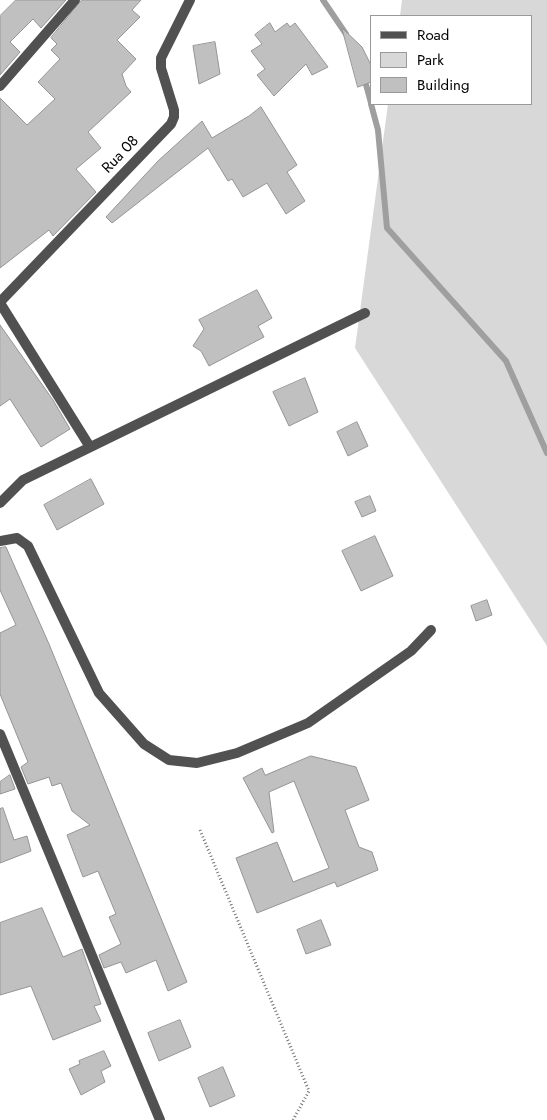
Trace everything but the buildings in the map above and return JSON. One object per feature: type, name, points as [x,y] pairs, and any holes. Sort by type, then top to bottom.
[{"type":"street","points":[[0,86],[75,0]]},
{"type":"street","name":"Rua 08","points":[[0,303],[171,124],[174,110],[161,68],[161,58],[190,0]]},
{"type":"street","points":[[0,303],[90,447]]},
{"type":"street","points":[[0,503],[23,480],[366,313]]},
{"type":"street","points":[[0,541],[17,538],[28,546],[100,693],[144,744],[169,760],[197,764],[237,753],[308,723],[411,651],[430,630]]},
{"type":"street","points":[[0,734],[160,1120]]},
{"type":"path","points":[[200,830],[309,1091],[293,1120]]},
{"type":"green space","points":[[402,0],[547,0],[547,646],[355,348],[388,105],[532,105],[532,15],[400,15]]},
{"type":"waterway","points":[[323,0],[346,34]]},
{"type":"waterway","points":[[364,77],[370,99]]},
{"type":"waterway","points":[[371,105],[378,130],[387,228],[506,361],[547,453]]}]
